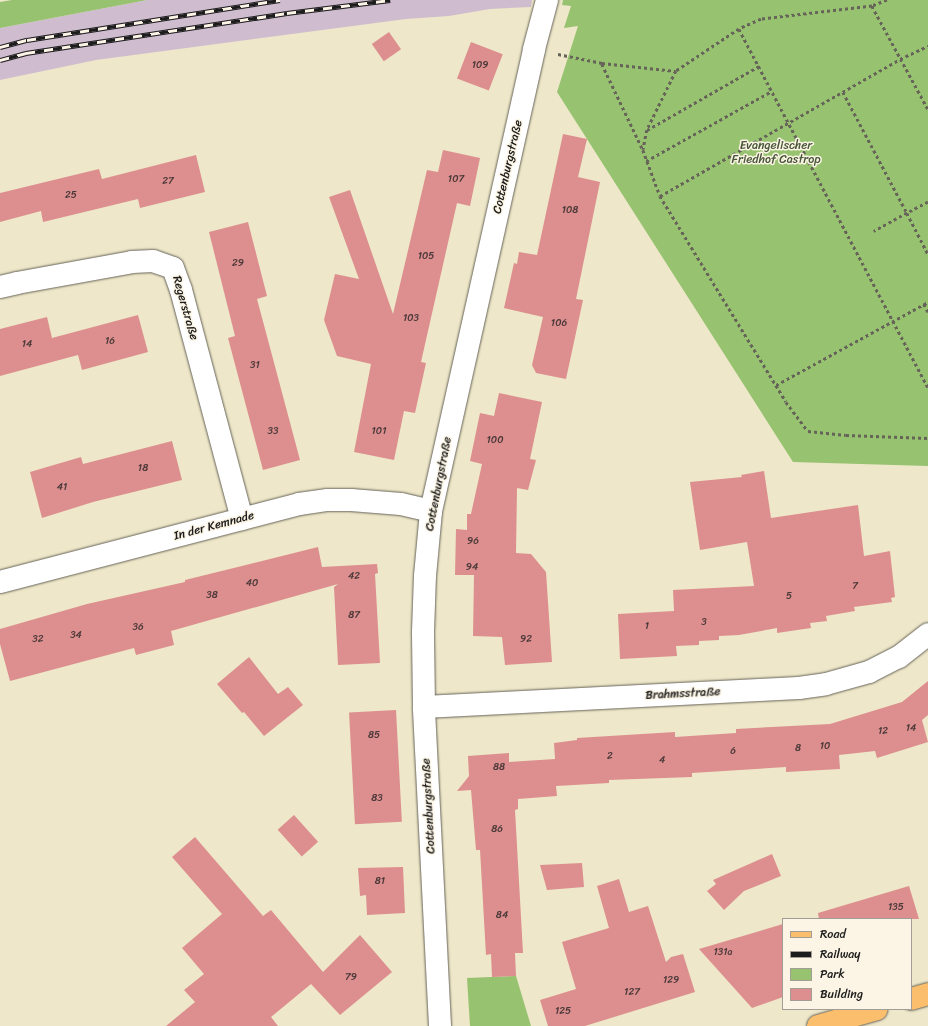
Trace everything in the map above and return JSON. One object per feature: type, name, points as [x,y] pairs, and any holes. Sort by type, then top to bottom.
[{"type":"main road","points":[[912,999],[928,994]]},
{"type":"main road","points":[[818,1026],[873,1010]]},
{"type":"street","name":"Cottenburgstraße","points":[[440,1026],[424,707],[423,632],[425,576],[431,511],[534,49],[547,0]]},
{"type":"street","name":"Regerstraße","points":[[0,287],[132,262],[153,261],[173,268],[181,290],[242,519]]},
{"type":"street","name":"In der Kemnade","points":[[0,582],[299,504],[328,500],[401,504],[431,511]]},
{"type":"street","name":"Brahmsstraße","points":[[424,707],[799,688],[826,684],[869,672],[899,657],[928,634]]},
{"type":"path","points":[[643,150],[647,130],[676,71],[739,29],[761,19],[872,6],[887,0]]},
{"type":"path","points":[[872,6],[928,109]]},
{"type":"path","points":[[739,29],[928,387]]},
{"type":"path","points":[[660,196],[900,59],[928,46]]},
{"type":"path","points":[[534,49],[602,63],[676,71]]},
{"type":"path","points":[[602,63],[643,150],[660,196],[786,402],[808,432],[928,438]]},
{"type":"path","points":[[647,130],[759,66]]},
{"type":"path","points":[[646,161],[772,91]]},
{"type":"path","points":[[843,92],[928,254]]},
{"type":"path","points":[[874,231],[928,202]]},
{"type":"path","points":[[776,385],[928,302]]},
{"type":"path","points":[[924,304],[928,312]]},
{"type":"shaded area","points":[[147,0],[532,0],[531,7],[490,9],[449,16],[406,19],[96,60],[0,80],[0,28]]},
{"type":"green space","points":[[12,0],[147,0],[0,28],[0,2]]},
{"type":"green space","name":"Evangelischer Friedhof Castrop","points":[[563,0],[928,0],[928,466],[793,462],[557,92],[578,26],[564,28],[571,6],[562,5]]},
{"type":"green space","points":[[516,976],[531,1026],[470,1026],[467,978]]},
{"type":"building","points":[[389,32],[401,49],[384,61],[372,44]]},
{"type":"building","points":[[471,42],[503,54],[489,91],[457,78]]},
{"type":"building","points":[[563,134],[587,139],[578,177],[600,182],[576,299],[583,300],[566,379],[536,373],[532,365],[543,317],[504,308],[514,263],[517,264],[519,252],[537,255]]},
{"type":"building","points":[[443,150],[480,158],[470,206],[457,203],[421,362],[426,363],[415,413],[404,411],[394,460],[354,452],[371,364],[337,356],[324,320],[335,274],[359,279],[329,197],[350,190],[393,314],[427,170],[438,172]]},
{"type":"building","points":[[196,155],[205,192],[140,208],[138,199],[43,222],[41,211],[0,222],[0,193],[99,169],[102,179]]},
{"type":"building","points":[[248,222],[267,296],[257,299],[300,460],[263,470],[228,338],[235,336],[209,232]]},
{"type":"building","points":[[138,315],[148,352],[82,370],[78,355],[0,376],[0,329],[47,317],[52,338]]},
{"type":"building","points":[[499,393],[542,402],[530,459],[536,460],[528,490],[517,488],[516,553],[531,554],[546,572],[552,662],[505,665],[502,637],[473,636],[474,575],[455,575],[456,529],[467,530],[467,514],[471,514],[482,464],[470,461],[480,413],[494,416]]},
{"type":"building","points":[[172,441],[182,480],[93,502],[42,518],[30,472],[81,457],[83,464]]},
{"type":"building","points":[[764,471],[771,518],[858,505],[864,556],[890,551],[895,597],[891,598],[892,602],[854,607],[855,611],[826,616],[827,621],[810,623],[811,628],[777,633],[777,628],[739,635],[719,636],[719,640],[699,641],[699,645],[676,646],[677,656],[620,659],[618,614],[674,611],[673,590],[754,586],[747,542],[700,550],[690,482],[742,477],[741,475]]},
{"type":"building","points":[[318,547],[322,567],[377,564],[378,573],[375,574],[380,663],[338,665],[334,587],[338,584],[171,631],[174,645],[136,655],[134,648],[10,681],[0,644],[0,629],[87,604],[185,582],[185,580]]},
{"type":"building","points":[[249,657],[278,694],[288,687],[303,705],[264,736],[244,712],[242,713],[217,684]]},
{"type":"building","points":[[928,681],[928,715],[922,720],[928,742],[877,758],[875,751],[839,755],[840,769],[786,772],[786,767],[692,773],[692,777],[609,780],[609,783],[556,786],[557,796],[518,799],[518,809],[515,810],[523,953],[515,953],[516,976],[492,977],[491,954],[486,955],[480,850],[476,850],[471,790],[457,791],[469,776],[468,756],[509,753],[509,762],[555,759],[554,743],[577,740],[577,738],[675,732],[675,737],[736,733],[736,729],[830,724],[902,702]]},
{"type":"building","points":[[396,710],[402,822],[355,824],[349,712]]},
{"type":"building","points":[[294,815],[318,842],[302,856],[278,830]]},
{"type":"building","points":[[195,837],[263,916],[271,910],[323,972],[360,935],[392,972],[340,1015],[311,984],[271,1017],[278,1026],[166,1026],[195,1002],[184,990],[204,974],[182,948],[222,914],[172,857]]},
{"type":"building","points":[[772,854],[781,876],[744,891],[724,910],[707,891],[716,884],[713,880]]},
{"type":"building","points":[[582,863],[584,887],[547,890],[540,865]]},
{"type":"building","points":[[403,867],[405,913],[367,915],[366,895],[360,896],[358,868]]},
{"type":"building","points":[[619,879],[629,912],[648,906],[666,962],[671,957],[683,954],[695,992],[585,1026],[548,1026],[540,1000],[576,989],[562,942],[609,928],[597,886]]},
{"type":"building","points":[[909,886],[919,919],[819,918],[818,913]]},
{"type":"building","points":[[782,924],[782,997],[752,1008],[699,949]]},
{"type":"railway","points":[[0,47],[27,40],[280,0]]},
{"type":"railway","points":[[0,60],[26,53],[287,13],[390,0]]}]
